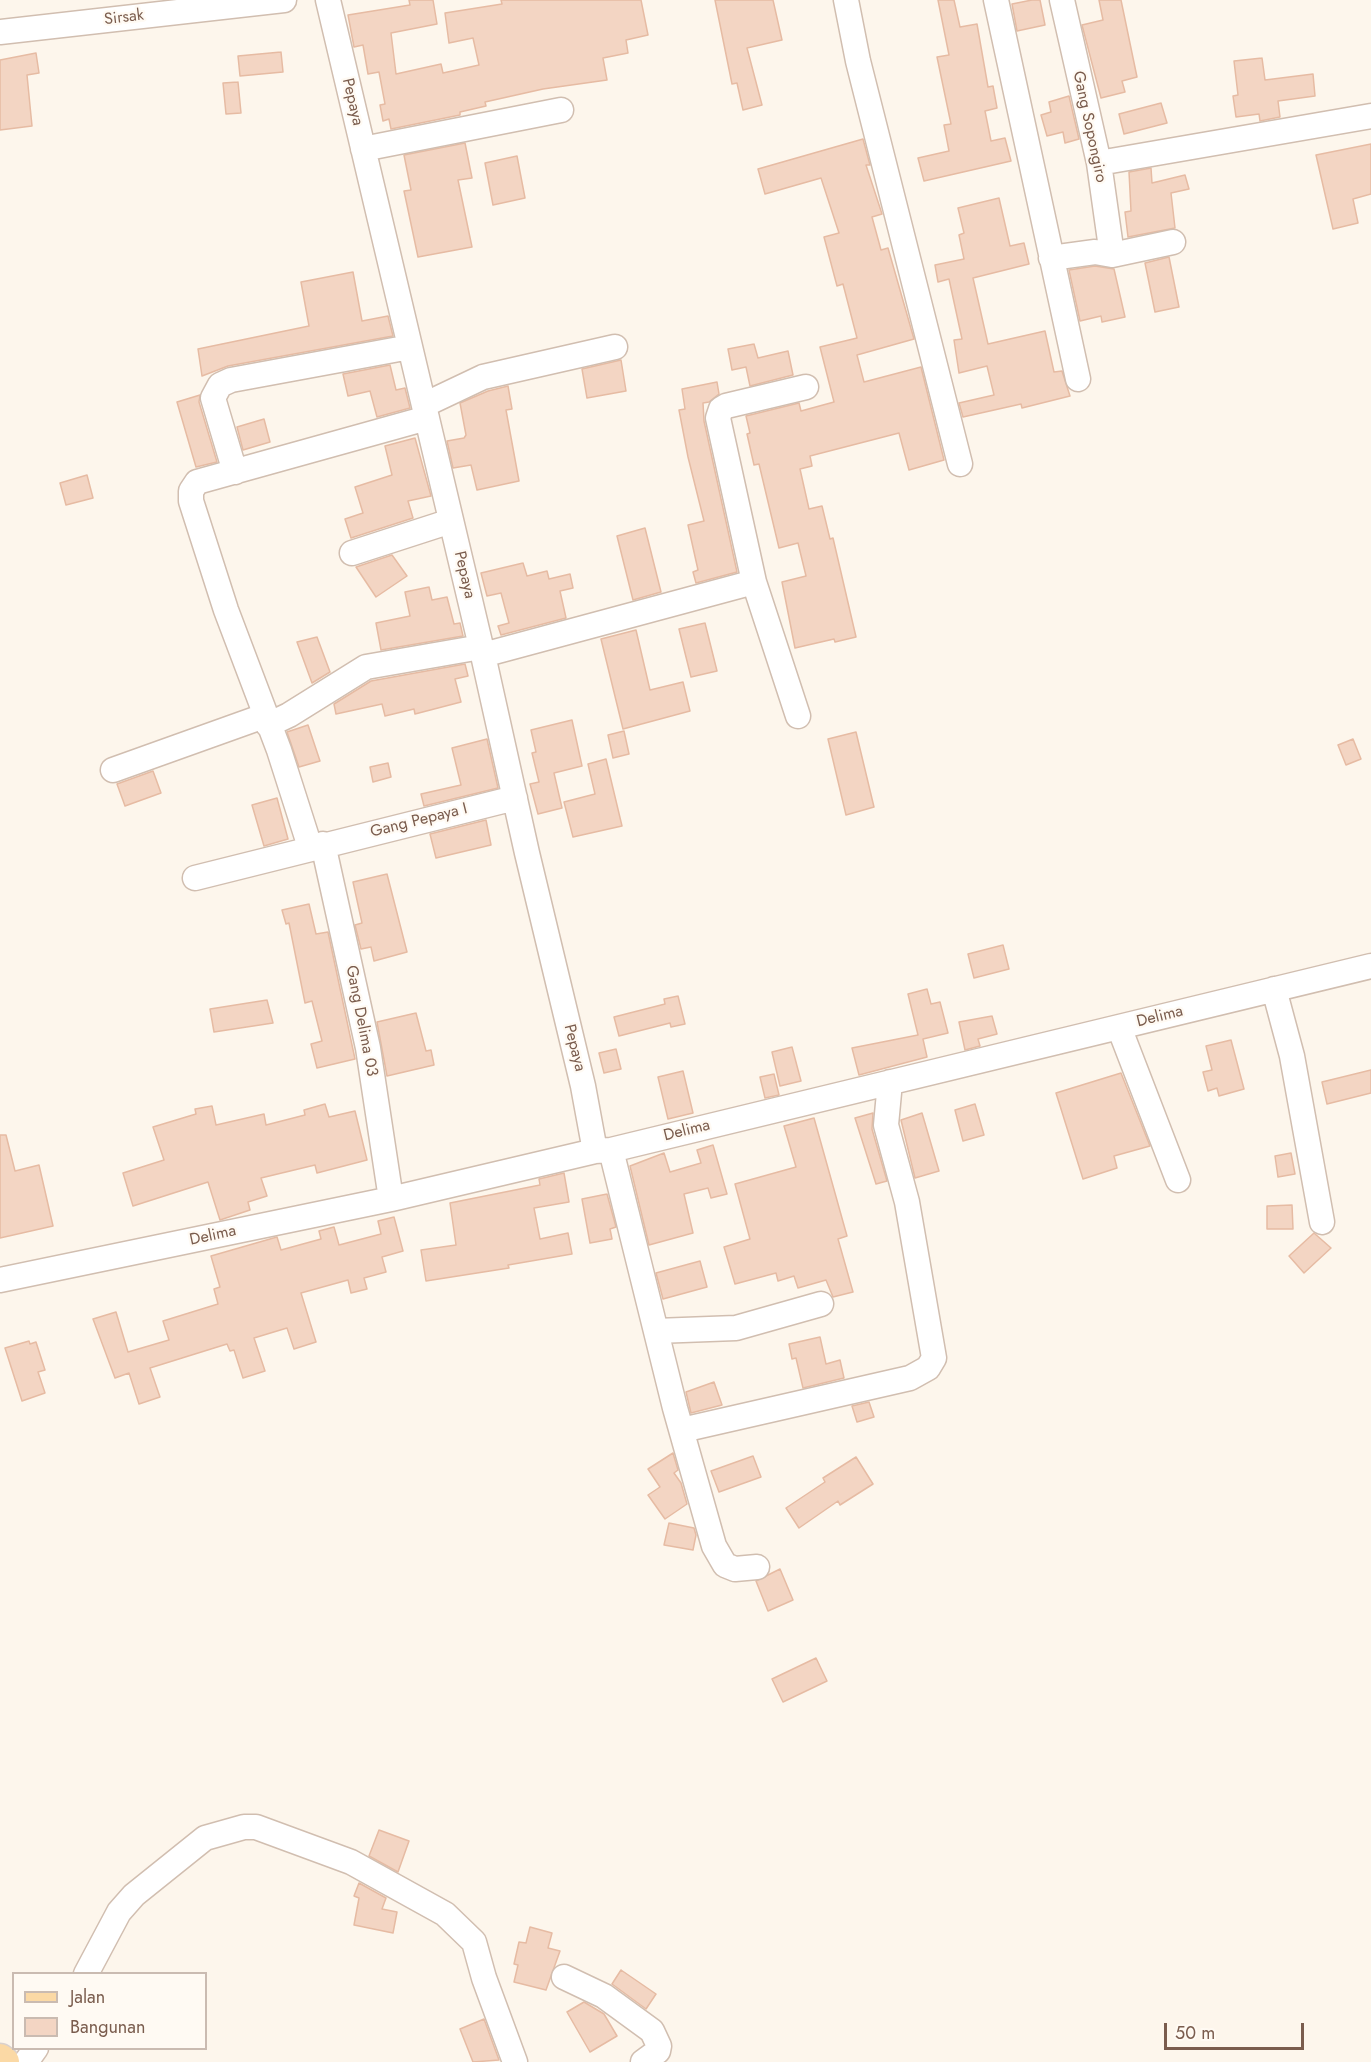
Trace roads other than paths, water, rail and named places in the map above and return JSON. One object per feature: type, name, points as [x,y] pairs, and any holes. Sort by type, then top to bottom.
[{"type":"main road","points":[[0,2059],[4,2062]]},
{"type":"street","name":"Sirsak","points":[[0,32],[108,10],[284,0]]},
{"type":"street","name":"Pepaya","points":[[328,0],[584,1086],[719,1557],[725,1565],[735,1569],[757,1568]]},
{"type":"street","points":[[846,0],[858,61],[960,464]]},
{"type":"street","points":[[996,0],[1078,379]]},
{"type":"street","name":"Gang Sopongiro","points":[[1062,0],[1099,164],[1112,255]]},
{"type":"street","points":[[363,149],[561,110]]},
{"type":"street","points":[[1099,164],[1371,116]]},
{"type":"street","points":[[1051,258],[1095,252],[1112,255],[1173,242]]},
{"type":"street","points":[[410,346],[231,380],[220,385],[213,398],[235,472],[426,412],[483,377],[615,347]]},
{"type":"street","points":[[798,716],[754,582],[718,414],[726,406],[806,387]]},
{"type":"street","name":"Gang Delima 03","points":[[235,472],[197,483],[191,491],[191,501],[226,610],[266,720],[316,846],[368,1048],[391,1199]]},
{"type":"street","points":[[352,553],[451,521]]},
{"type":"street","points":[[113,770],[266,720],[289,715],[366,667],[482,651],[754,582]]},
{"type":"street","name":"Gang Pepaya I","points":[[195,878],[515,798]]},
{"type":"street","name":"Delima","points":[[0,1280],[391,1199],[1371,966]]},
{"type":"street","points":[[1274,989],[1292,1056],[1322,1222]]},
{"type":"street","points":[[1119,1027],[1178,1180]]},
{"type":"street","points":[[682,1430],[910,1378],[928,1368],[934,1358],[907,1202],[886,1125],[890,1082]]},
{"type":"street","points":[[656,1331],[736,1328],[822,1304]]},
{"type":"street","points":[[87,1972],[114,1921],[134,1895],[205,1838],[244,1827],[256,1827],[351,1862],[446,1914],[474,1942],[484,1978],[515,2062]]},
{"type":"street","points":[[564,1977],[604,1996],[652,2031],[659,2046],[658,2051],[643,2062]]},
{"type":"street","points":[[26,2062],[35,2050]]}]
